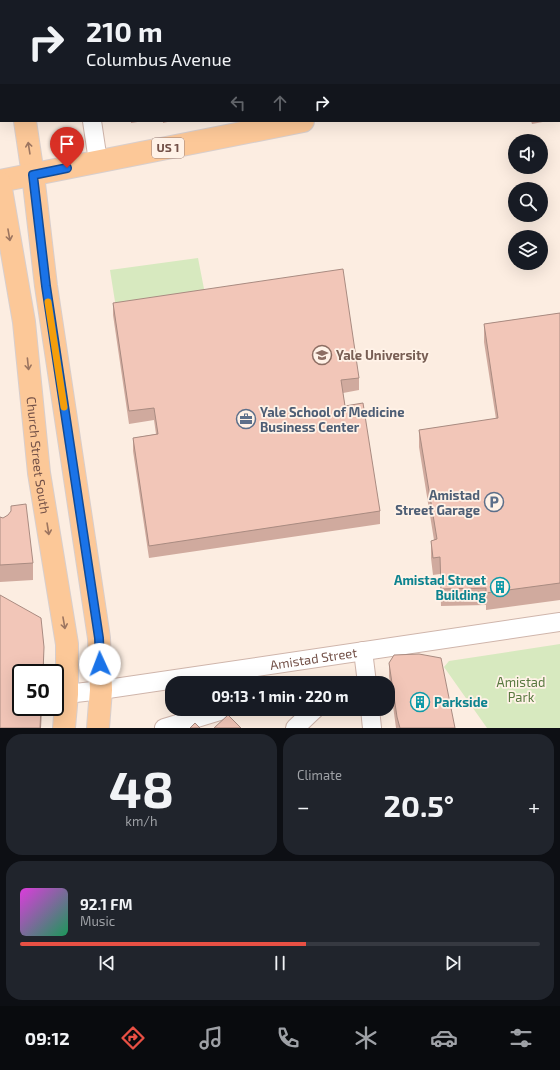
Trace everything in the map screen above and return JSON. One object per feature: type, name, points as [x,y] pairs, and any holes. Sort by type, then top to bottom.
[{"type":"main road","points":[[25,122],[46,286],[99,638],[101,690],[98,728]]},
{"type":"main road","name":"US 1","points":[[0,182],[297,122]]},
{"type":"main road","name":"Church Street South","points":[[0,182],[24,322],[39,473],[67,644],[67,694],[64,728]]},
{"type":"main road","points":[[54,571],[66,589],[76,598],[83,601],[93,601]]},
{"type":"street","points":[[92,122],[98,161]]},
{"type":"street","name":"Amistad Street","points":[[230,676],[363,651],[560,622]]},
{"type":"street","points":[[363,651],[366,676]]},
{"type":"street","name":"Amistad Street","points":[[67,694],[165,683]]},
{"type":"street","points":[[164,728],[203,716]]},
{"type":"street","points":[[295,728],[308,716]]},
{"type":"street","points":[[371,716],[372,728]]},
{"type":"green space","points":[[198,258],[205,294],[116,308],[110,270]]},
{"type":"green space","name":"Amistad Park","points":[[560,644],[560,728],[487,728],[444,667],[449,661]]},
{"type":"building","name":"Yale School of Medicine Business Center","points":[[343,269],[359,378],[341,380],[345,406],[363,403],[380,511],[149,546],[133,438],[158,434],[154,408],[129,411],[113,303]]},
{"type":"building","points":[[560,313],[560,583],[486,593],[486,588],[441,589],[440,557],[433,558],[431,541],[437,539],[419,430],[498,418],[484,324]]},
{"type":"building","points":[[26,504],[33,563],[0,565],[0,517],[3,518],[8,515],[11,511],[11,506]]},
{"type":"building","points":[[0,595],[41,618],[44,647],[43,664],[12,664],[12,716],[41,716],[40,728],[0,728]]},
{"type":"building","name":"Parkside","points":[[419,654],[441,658],[455,728],[400,728],[395,704],[395,676],[391,676],[389,663],[394,655]]},
{"type":"building","points":[[227,716],[229,716],[241,728],[214,728]]},
{"type":"building","points":[[195,723],[200,728],[190,728]]},
{"type":"slow traffic","points":[[48,302],[64,407]]},
{"type":"place","name":"Yale University","points":[[322,355]]},
{"type":"place","name":"Yale School of Medicine Business Center","points":[[246,419]]},
{"type":"place","name":"Amistad Street Garage","points":[[494,502]]},
{"type":"place","name":"Amistad Street Building","points":[[500,587]]},
{"type":"place","name":"Parkside","points":[[420,702]]},
{"type":"route","points":[[67,168],[33,175],[46,286],[99,638],[100,664]]}]
